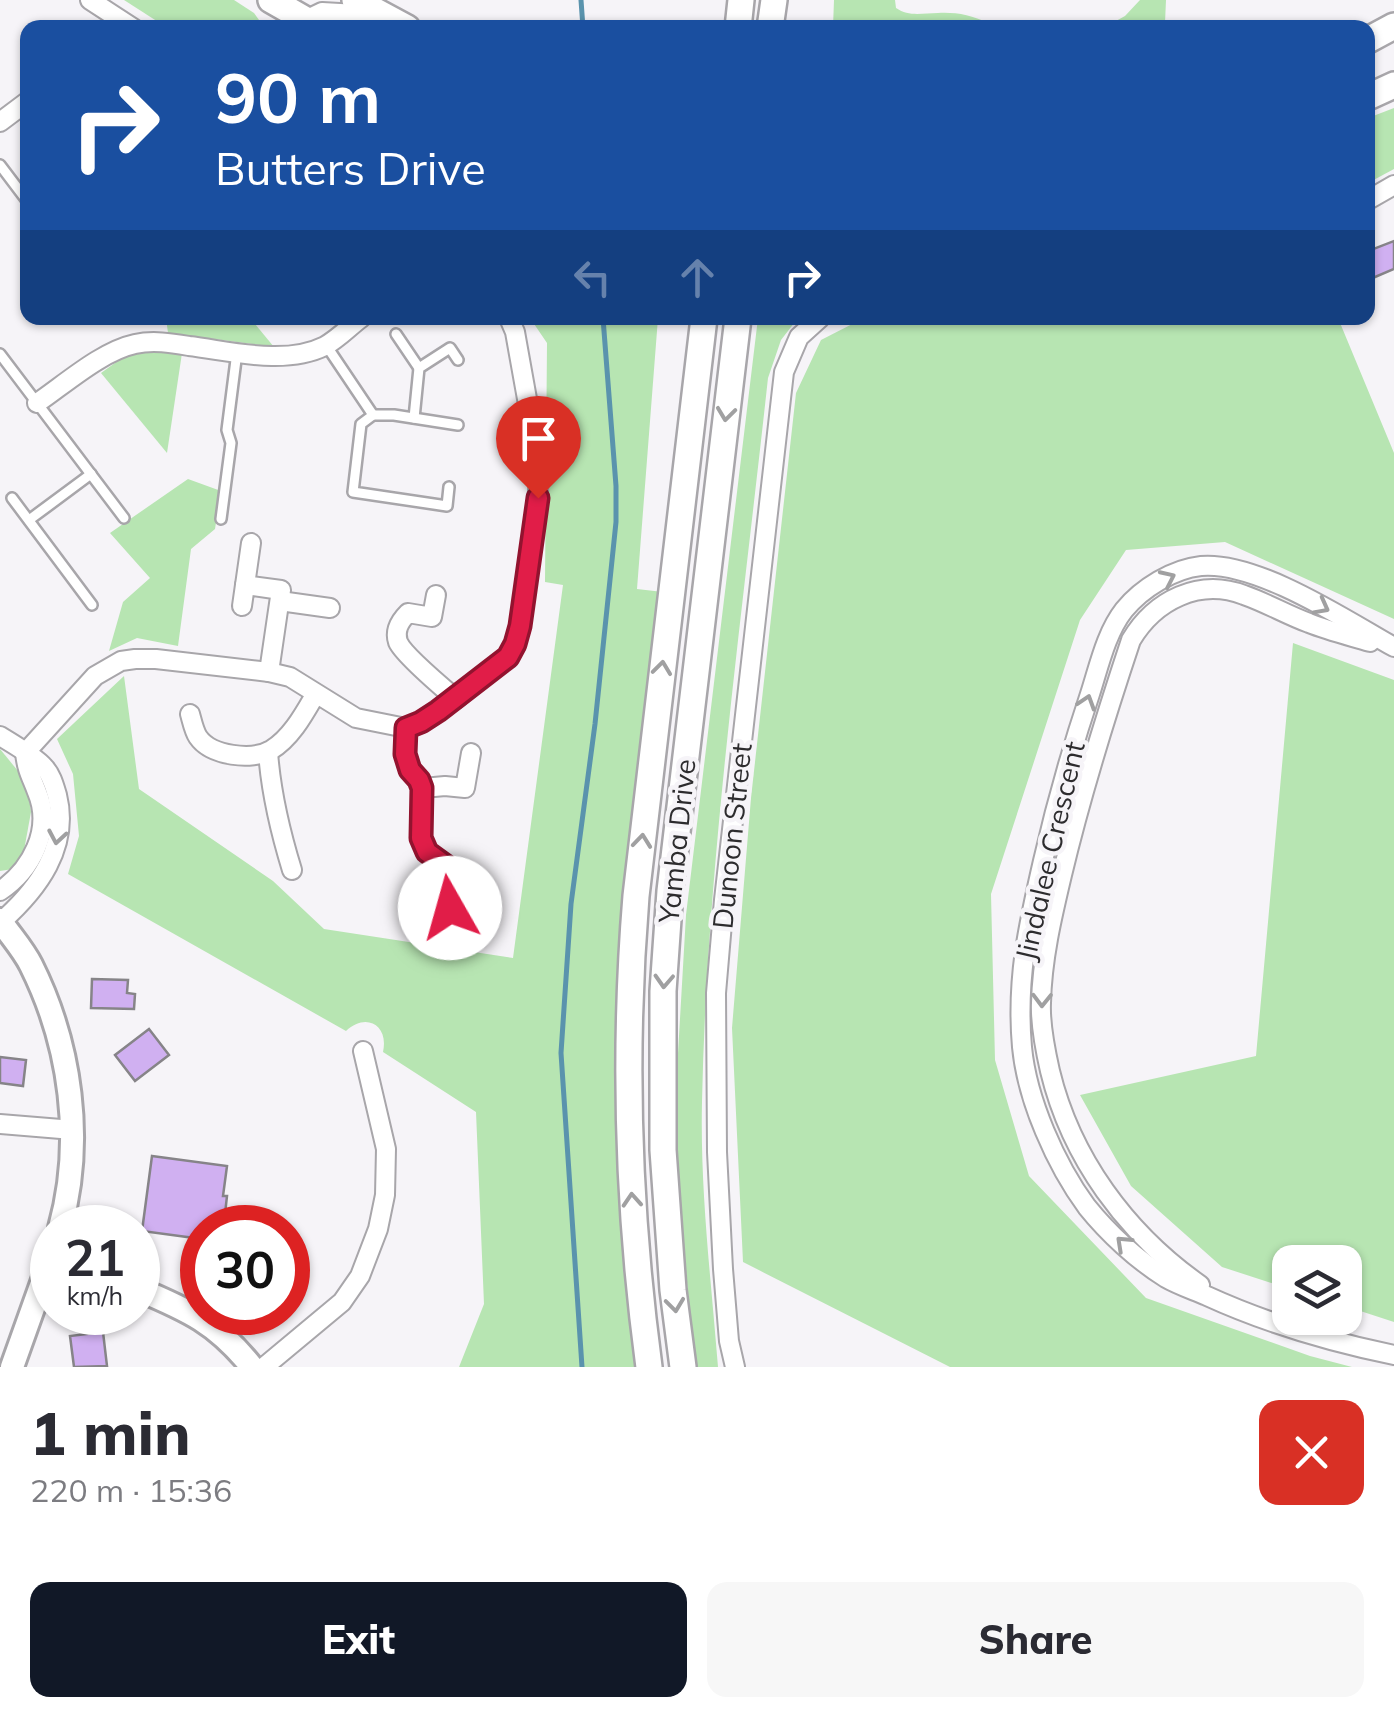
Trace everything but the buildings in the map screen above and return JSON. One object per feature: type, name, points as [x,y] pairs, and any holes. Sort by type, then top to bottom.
[{"type":"main road","points":[[270,0],[304,20]]},
{"type":"main road","points":[[355,0],[392,20]]},
{"type":"main road","name":"Yamba Drive","points":[[649,1367],[630,1166],[630,980],[640,859],[703,325]]},
{"type":"main road","name":"Yamba Drive","points":[[683,1367],[662,1150],[664,974],[674,854],[737,325]]},
{"type":"street","points":[[90,0],[119,20]]},
{"type":"street","points":[[304,20],[322,12],[381,20]]},
{"type":"street","points":[[37,403],[95,363],[140,342],[293,355],[326,345],[350,325]]},
{"type":"street","points":[[0,892],[32,860],[40,836],[42,812],[38,793],[26,772],[25,753],[95,676],[121,661],[156,659],[269,672],[290,677],[356,718],[406,728],[456,699],[508,657],[520,626],[539,477],[512,325]]},
{"type":"street","name":"Dunoon Street","points":[[735,1367],[723,1269],[717,1152],[716,993],[784,372],[799,337],[812,325]]},
{"type":"street","points":[[242,606],[251,543]]},
{"type":"street","points":[[245,585],[281,590],[269,672]]},
{"type":"street","name":"Jindalee Crescent","points":[[1394,648],[1311,624],[1223,589],[1180,595],[1160,606],[1141,624],[1131,640],[1071,835],[1050,925],[1040,1006],[1057,1099],[1077,1148],[1114,1203],[1151,1246],[1236,1309],[1352,1347],[1394,1355]]},
{"type":"street","points":[[436,595],[432,616],[408,613],[401,620],[397,631],[399,644],[456,699]]},
{"type":"street","points":[[280,602],[330,608]]},
{"type":"street","points":[[190,714],[199,739],[218,751],[242,756],[268,752],[303,717],[315,694]]},
{"type":"street","points":[[406,728],[405,754],[422,788],[421,838],[427,852],[456,873],[445,931]]},
{"type":"street","points":[[0,736],[43,764],[54,783],[60,817],[54,854],[37,885],[1,922],[30,962],[52,1013],[66,1064],[73,1130],[67,1205]]},
{"type":"street","points":[[268,752],[276,816],[292,870]]},
{"type":"street","points":[[422,788],[465,788],[471,753]]},
{"type":"street","points":[[264,1367],[342,1302],[360,1276],[378,1229],[386,1195],[386,1149],[363,1051]]},
{"type":"street","points":[[0,1124],[73,1130]]},
{"type":"street","points":[[160,1298],[213,1326],[252,1367]]},
{"type":"street","points":[[12,1367],[30,1319]]},
{"type":"lane","points":[[0,166],[20,192]]},
{"type":"lane","points":[[396,334],[419,368],[414,418]]},
{"type":"lane","points":[[326,345],[373,415]]},
{"type":"lane","points":[[419,368],[450,348],[458,360]]},
{"type":"lane","points":[[221,519],[232,443],[227,430],[237,352]]},
{"type":"lane","points":[[0,354],[124,518]]},
{"type":"lane","points":[[448,487],[446,506],[353,492],[361,424],[373,415],[394,415],[458,425]]},
{"type":"lane","points":[[28,520],[90,474]]},
{"type":"lane","points":[[12,498],[92,605]]},
{"type":"green space","points":[[124,0],[234,0],[259,20],[155,20]]},
{"type":"green space","points":[[834,0],[895,0],[896,8],[906,13],[957,14],[981,20],[833,20]]},
{"type":"green space","points":[[1140,0],[1166,0],[1165,20],[1118,20]]},
{"type":"green space","points":[[1394,108],[1394,169],[1375,179],[1375,115]]},
{"type":"green space","points":[[167,325],[256,325],[274,347],[168,333]]},
{"type":"green space","points":[[535,325],[657,325],[637,589],[663,592],[625,971],[638,1367],[459,1367],[484,1304],[476,1112],[383,1052],[383,1035],[374,1024],[361,1022],[346,1031],[68,874],[79,836],[73,774],[57,739],[124,676],[139,789],[273,881],[324,929],[513,958],[563,585],[545,582],[547,343]]},
{"type":"green space","points":[[757,325],[793,325],[781,340],[768,378],[711,921],[702,1135],[718,1367],[695,1367],[680,1208],[675,1105],[686,915]]},
{"type":"green space","points":[[850,325],[1341,325],[1394,453],[1394,619],[1225,542],[1126,550],[1080,620],[991,894],[995,1060],[1029,1176],[1146,1298],[1352,1367],[950,1367],[743,1262],[732,1028],[751,798],[796,393],[821,340]]},
{"type":"green space","points":[[150,348],[182,353],[167,453],[101,373],[122,358]]},
{"type":"green space","points":[[188,479],[221,491],[215,529],[191,549],[178,646],[137,638],[109,651],[123,602],[150,578],[110,533]]},
{"type":"green space","points":[[1293,643],[1394,680],[1394,1322],[1362,1312],[1362,1245],[1272,1245],[1272,1283],[1222,1267],[1131,1186],[1080,1095],[1256,1056]]},
{"type":"green space","points":[[0,749],[27,782],[31,812],[23,856],[13,869],[0,871]]},
{"type":"waterway","points":[[581,0],[582,20]]},
{"type":"waterway","points":[[582,1367],[561,1053],[571,904],[616,522],[604,325]]},
{"type":"route","points":[[450,908],[456,873],[427,852],[421,838],[422,788],[405,754],[406,728],[456,699],[508,657],[520,626],[538,498]]}]
